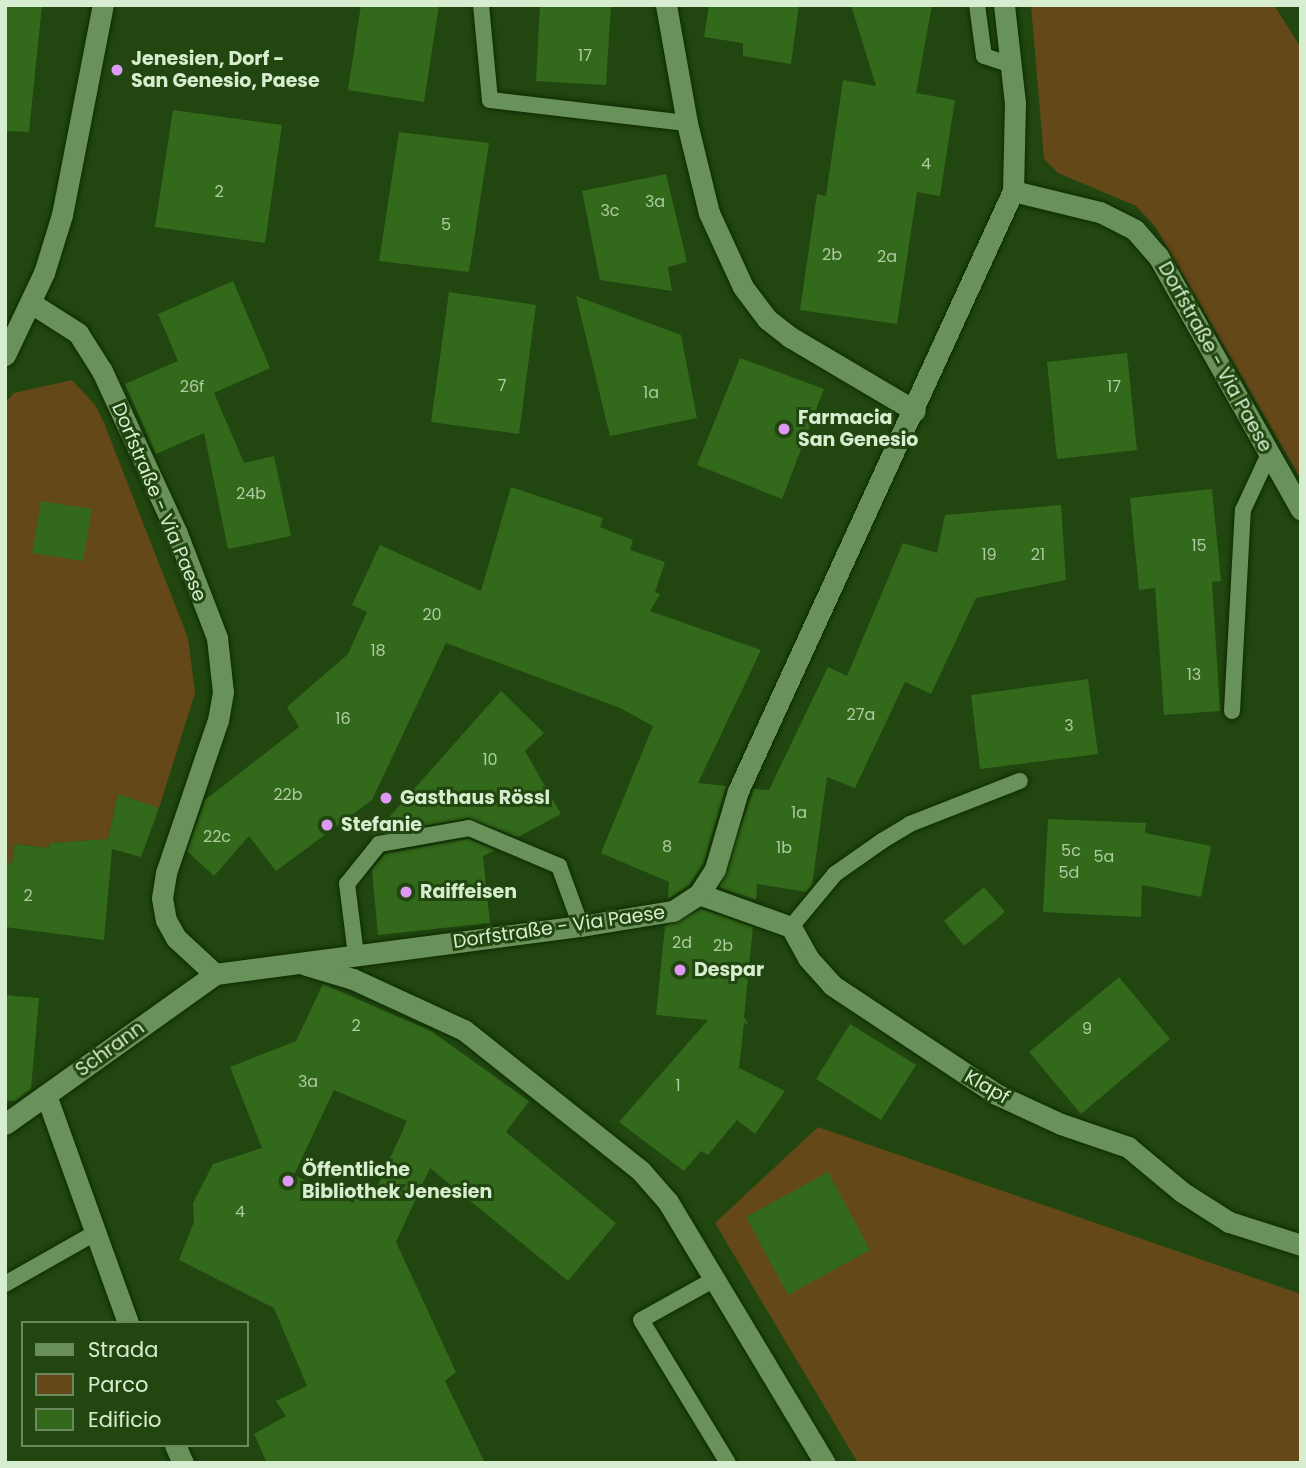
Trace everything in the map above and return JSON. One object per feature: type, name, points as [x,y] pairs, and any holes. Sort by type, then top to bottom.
[{"type":"street","points":[[5,355],[31,303],[62,215],[103,5]]},
{"type":"street","points":[[666,5],[687,123],[725,255],[767,318],[806,348],[915,411]]},
{"type":"street","points":[[1004,5],[1012,65],[1013,191]]},
{"type":"street","name":"Dorfstraße - Via Paese","points":[[31,303],[78,333],[102,371],[176,531],[217,638],[223,692],[218,720],[166,873],[162,898],[166,920],[176,939],[215,974],[581,926],[673,911],[699,894],[715,869],[738,791],[915,411],[1013,191],[1100,212],[1135,230],[1158,256],[1301,510]]},
{"type":"street","points":[[699,894],[791,927]]},
{"type":"street","name":"Klapf","points":[[791,927],[808,958],[832,985],[955,1069],[1029,1110],[1128,1147],[1182,1192],[1229,1222],[1301,1245]]},
{"type":"street","points":[[299,963],[434,1013],[520,1071],[648,1178],[668,1202],[825,1463]]},
{"type":"street","name":"Schrann","points":[[5,1124],[215,974]]},
{"type":"street","points":[[46,1095],[127,1321]]},
{"type":"street","points":[[176,1447],[183,1463]]},
{"type":"lane","points":[[481,5],[490,100],[687,123]]},
{"type":"lane","points":[[977,5],[984,56],[1012,65]]},
{"type":"lane","points":[[1232,711],[1242,510],[1269,454]]},
{"type":"lane","points":[[791,927],[835,874],[873,846],[909,824],[1020,781]]},
{"type":"lane","points":[[356,955],[347,884],[379,844],[469,828],[559,866],[581,926]]},
{"type":"lane","points":[[5,1284],[96,1233]]},
{"type":"lane","points":[[713,1280],[641,1320],[728,1463]]},
{"type":"green space","points":[[1031,5],[1274,5],[1301,48],[1301,479],[1155,226],[1136,206],[1058,173],[1044,159]]},
{"type":"green space","points":[[72,380],[95,405],[104,423],[188,638],[195,693],[159,808],[118,794],[108,839],[51,843],[48,848],[15,844],[12,863],[5,863],[5,403],[14,393]]},
{"type":"green space","points":[[818,1127],[1301,1294],[1301,1463],[858,1463],[715,1223]]},
{"type":"building","points":[[5,5],[42,5],[29,132],[5,131]]},
{"type":"building","points":[[361,5],[439,5],[424,102],[348,90]]},
{"type":"building","points":[[540,5],[611,5],[606,85],[536,81]]},
{"type":"building","points":[[709,5],[799,5],[791,64],[743,56],[743,43],[704,37]]},
{"type":"building","points":[[851,5],[932,5],[916,93],[955,100],[940,196],[917,192],[897,324],[800,310],[817,194],[826,196],[843,80],[876,86]]},
{"type":"building","points":[[173,110],[282,125],[265,243],[155,227]]},
{"type":"building","points":[[399,132],[489,143],[469,272],[379,261]]},
{"type":"building","points":[[666,174],[687,262],[668,267],[672,291],[600,280],[582,191]]},
{"type":"building","points":[[233,281],[270,368],[214,393],[244,463],[274,456],[291,536],[228,549],[204,433],[156,454],[125,384],[178,361],[158,314]]},
{"type":"building","points":[[449,292],[536,305],[519,434],[431,422]]},
{"type":"building","points":[[576,296],[681,335],[697,418],[610,436]]},
{"type":"building","points":[[1127,353],[1137,450],[1057,459],[1047,362]]},
{"type":"building","points":[[740,358],[824,389],[782,499],[697,465]]},
{"type":"building","points":[[511,487],[603,518],[600,527],[633,540],[630,550],[665,562],[655,592],[660,594],[650,611],[761,650],[698,783],[726,786],[703,864],[689,885],[668,899],[669,882],[601,853],[653,726],[620,708],[446,643],[372,800],[276,871],[249,836],[214,876],[187,851],[205,800],[299,727],[287,707],[348,654],[367,612],[352,605],[380,545],[481,591]]},
{"type":"building","points":[[1212,489],[1221,581],[1212,582],[1220,711],[1164,715],[1155,588],[1139,590],[1130,498]]},
{"type":"building","points":[[41,501],[92,509],[83,561],[32,553]]},
{"type":"building","points":[[1061,505],[1066,580],[976,598],[931,694],[905,682],[855,788],[827,777],[812,885],[806,892],[757,884],[756,900],[719,887],[754,789],[769,790],[828,667],[847,676],[903,543],[937,553],[945,515]]},
{"type":"building","points":[[1088,679],[1098,754],[980,769],[971,695]]},
{"type":"building","points":[[501,691],[544,733],[525,751],[561,814],[518,837],[468,818],[377,834],[369,840]]},
{"type":"building","points":[[118,794],[159,808],[141,857],[112,849],[104,940],[5,927],[5,863],[12,863],[15,844],[48,848],[51,843],[108,839]]},
{"type":"building","points":[[1048,819],[1146,823],[1145,833],[1211,846],[1201,897],[1142,885],[1141,917],[1043,912]]},
{"type":"building","points":[[468,839],[495,850],[483,856],[490,923],[378,935],[372,870],[385,854]]},
{"type":"building","points":[[984,887],[1005,912],[964,946],[944,921]]},
{"type":"building","points":[[701,909],[753,927],[744,1017],[748,1024],[744,1023],[739,1068],[785,1091],[755,1134],[737,1120],[708,1155],[701,1151],[684,1171],[619,1122],[708,1020],[656,1015],[665,926]]},
{"type":"building","points":[[1119,977],[1170,1039],[1081,1114],[1029,1052]]},
{"type":"building","points":[[323,984],[431,1031],[529,1101],[506,1132],[616,1223],[568,1281],[430,1168],[396,1242],[456,1372],[445,1381],[485,1463],[267,1463],[254,1434],[286,1416],[276,1401],[307,1386],[274,1308],[179,1260],[194,1222],[193,1203],[213,1164],[262,1148],[230,1067],[296,1041]],"holes":[[[334,1090],[407,1121],[375,1191],[362,1184],[353,1203],[294,1175]]]},
{"type":"building","points":[[5,995],[39,998],[31,1089],[15,1101],[5,1100]]},
{"type":"building","points":[[850,1024],[916,1065],[881,1120],[816,1079]]},
{"type":"building","points":[[828,1172],[870,1250],[788,1295],[746,1217]]},
{"type":"place","name":"Jenesien, Dorf - San Genesio, Paese","points":[[117,70]]},
{"type":"place","name":"Farmacia San Genesio","points":[[784,429]]},
{"type":"place","name":"Gasthaus Rössl","points":[[386,798]]},
{"type":"place","name":"Stefanie","points":[[327,825]]},
{"type":"place","name":"Raiffeisen","points":[[406,892]]},
{"type":"place","name":"Despar","points":[[680,970]]},
{"type":"place","name":"Öffentliche Bibliothek Jenesien","points":[[288,1181]]}]
